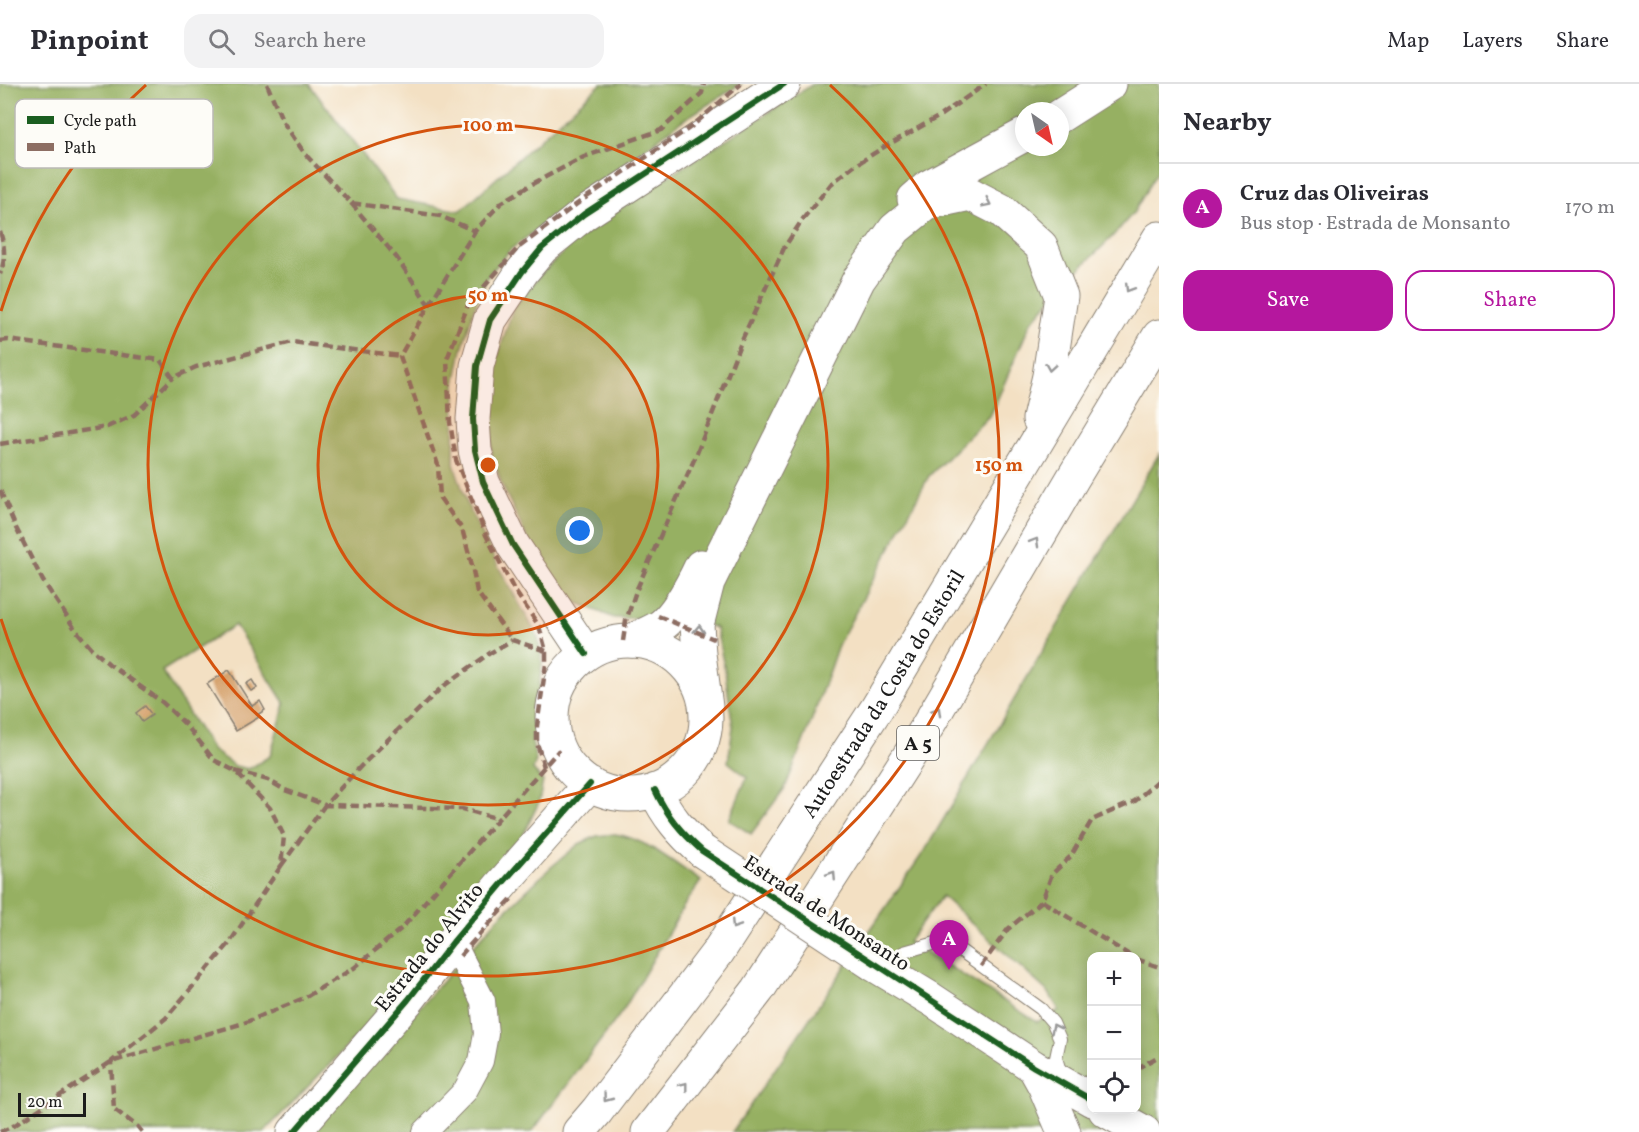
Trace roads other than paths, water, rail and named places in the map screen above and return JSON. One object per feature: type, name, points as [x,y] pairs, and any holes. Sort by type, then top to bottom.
[{"type":"main road","points":[[586,654],[513,545],[483,482],[475,450],[473,419],[477,366],[490,320],[522,272],[542,248],[584,214],[784,84]]},
{"type":"main road","points":[[1069,110],[1110,84]]},
{"type":"main road","points":[[631,641],[660,626],[671,616],[693,583],[851,271],[888,223],[928,187],[1015,140]]},
{"type":"main road","points":[[706,707],[696,678],[687,665],[675,655],[646,642],[610,643],[586,654],[574,664],[561,683],[553,705],[554,736],[567,764],[577,775],[602,790],[622,795],[642,794],[669,784],[691,764],[699,751],[707,723],[706,707],[699,654],[697,625],[708,582],[859,279],[896,229],[927,203],[970,195],[1002,210],[1041,246],[1061,296],[1048,376],[1033,447]]},
{"type":"main road","name":"Autoestrada da Costa do Estoril","points":[[579,1132],[718,951],[877,708],[1159,238]]},
{"type":"main road","name":"A 5","points":[[648,1132],[758,990],[914,750],[1072,478],[1159,336]]},
{"type":"main road","name":"Estrada do Alvito","points":[[294,1132],[408,999],[453,942],[590,784]]},
{"type":"main road","name":"Estrada de Monsanto","points":[[655,790],[671,819],[702,851],[1034,1067],[1078,1092]]},
{"type":"main road","name":"Estrada de Monsanto","points":[[1034,1067],[1064,1132]]},
{"type":"main road","points":[[1112,1114],[1144,1132]]},
{"type":"street","points":[[425,1132],[465,1091],[481,1061],[486,1035],[483,1001],[453,942]]},
{"type":"lane","points":[[878,966],[904,952],[946,940],[1041,1010],[1053,1023],[1060,1039],[1056,1058],[1078,1092]]},
{"type":"place","name":"Cruz das Oliveiras","points":[[949,970]]}]
